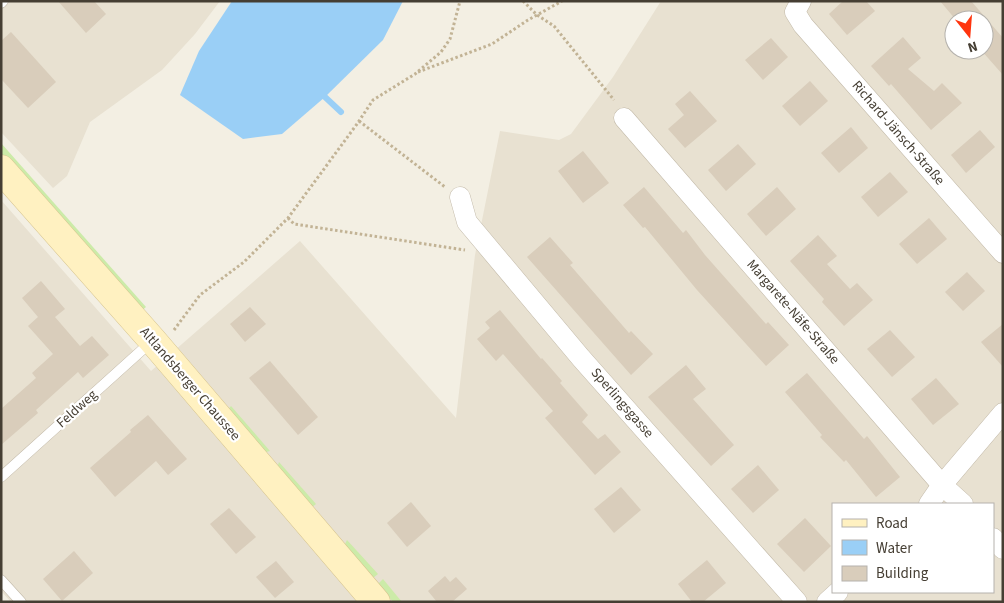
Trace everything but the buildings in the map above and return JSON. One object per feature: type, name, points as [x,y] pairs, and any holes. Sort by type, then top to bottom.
[{"type":"main road","name":"Altlandsberger Chaussee","points":[[1,169],[163,336],[376,602]]},
{"type":"street","name":"Richard-Jänsch-Straße","points":[[798,7],[803,25],[1003,253]]},
{"type":"street","name":"Margarete-Näfe-Straße","points":[[624,118],[942,485],[962,503]]},
{"type":"street","name":"Sperlingsgasse","points":[[460,197],[467,222],[588,365],[797,602]]},
{"type":"street","points":[[930,503],[942,485],[1003,413]]},
{"type":"street","points":[[994,539],[1003,549]]},
{"type":"street","points":[[828,602],[837,593]]},
{"type":"lane","name":"Feldweg","points":[[1,477],[163,336]]},
{"type":"lane","points":[[1,580],[21,602]]},
{"type":"path","points":[[416,74],[441,52],[450,39],[460,1]]},
{"type":"path","points":[[523,1],[537,15],[554,26],[614,100]]},
{"type":"path","points":[[163,336],[200,295],[244,262],[288,218],[373,100],[416,74],[492,44],[562,1]]},
{"type":"path","points":[[360,120],[460,197]]},
{"type":"path","points":[[288,218],[294,224],[470,251],[490,249]]},
{"type":"shaded area","points":[[1,1],[220,1],[195,34],[162,70],[90,122],[67,176],[53,188],[1,132]]},
{"type":"shaded area","points":[[661,1],[1003,1],[1003,602],[11,602],[1,591],[1,200],[151,371],[300,241],[456,418],[475,255],[500,131],[559,140],[571,134],[613,77]]},
{"type":"green space","points":[[1,143],[146,307],[140,312],[1,156]]},
{"type":"green space","points":[[231,406],[270,451],[262,453],[227,411]]},
{"type":"green space","points":[[279,462],[316,504],[311,508],[277,468]]},
{"type":"green space","points":[[347,540],[378,574],[373,578],[344,546]]},
{"type":"green space","points":[[383,579],[402,602],[393,602],[378,584]]},
{"type":"water","points":[[232,1],[403,1],[383,40],[325,97],[282,134],[243,139],[180,95],[199,51]]},
{"type":"waterway","points":[[325,97],[341,112]]}]
